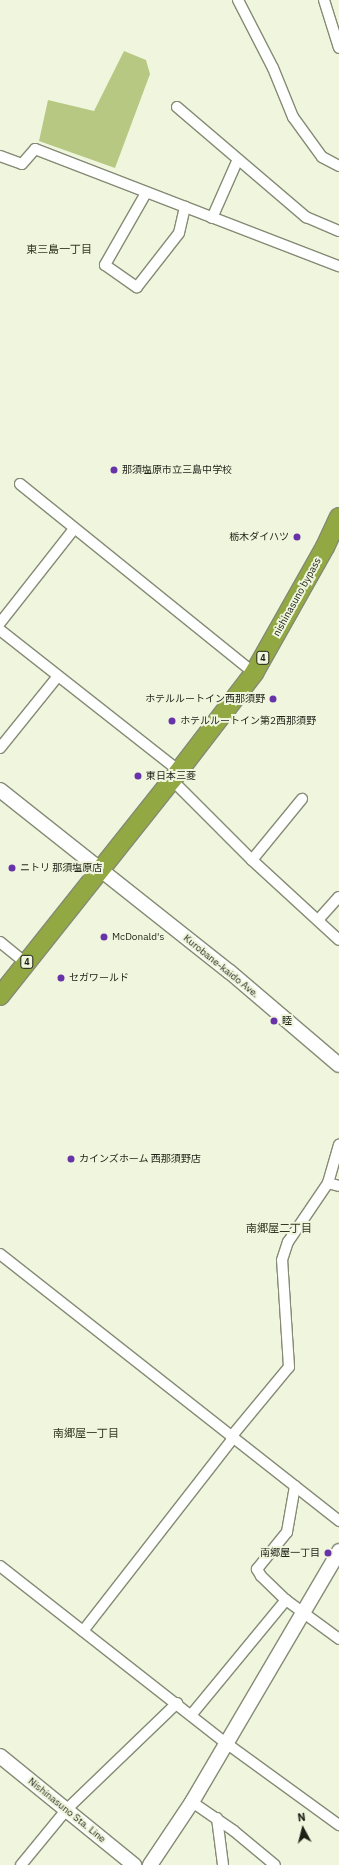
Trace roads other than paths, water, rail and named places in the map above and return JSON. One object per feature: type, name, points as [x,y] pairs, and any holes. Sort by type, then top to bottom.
[{"type":"highway","name":"nishinasuno bypass","points":[[0,996],[176,776],[254,673],[332,544],[339,518]]},
{"type":"street","points":[[238,0],[273,68],[292,117],[322,157],[339,166]]},
{"type":"street","points":[[324,0],[339,48]]},
{"type":"street","points":[[177,107],[306,217],[339,231]]},
{"type":"street","points":[[0,156],[22,164],[35,149],[339,266]]},
{"type":"street","points":[[212,218],[238,159]]},
{"type":"street","points":[[146,193],[105,265],[137,287],[179,233],[185,207]]},
{"type":"street","points":[[20,484],[254,673]]},
{"type":"street","points":[[0,623],[74,529]]},
{"type":"street","points":[[0,630],[58,676],[176,776],[252,860],[339,940]]},
{"type":"street","points":[[0,748],[58,676]]},
{"type":"street","name":"Kurobane-kaido Ave.","points":[[0,790],[230,972],[339,1065]]},
{"type":"street","points":[[252,860],[302,799]]},
{"type":"street","points":[[318,920],[339,897]]},
{"type":"street","points":[[0,942],[26,963]]},
{"type":"street","points":[[84,1631],[232,1438],[289,1367],[282,1260],[288,1242],[328,1182],[339,1146]]},
{"type":"street","points":[[328,1182],[339,1186]]},
{"type":"street","points":[[0,1254],[339,1521]]},
{"type":"street","points":[[295,1486],[286,1532],[257,1568],[261,1576],[286,1600],[339,1639]]},
{"type":"street","points":[[150,1865],[192,1802],[339,1551]]},
{"type":"street","points":[[0,1566],[192,1714],[226,1743],[339,1825]]},
{"type":"street","points":[[192,1714],[286,1600]]},
{"type":"street","points":[[21,1865],[67,1809],[177,1703]]},
{"type":"street","name":"Nishinasuno Sta. Line","points":[[0,1756],[134,1865]]},
{"type":"street","points":[[192,1802],[217,1818],[275,1865]]},
{"type":"street","points":[[217,1818],[223,1865]]},
{"type":"place","name":"那須塩原市立三島中学校","points":[[114,470]]},
{"type":"place","name":"栃木ダイハツ","points":[[297,537]]},
{"type":"place","name":"ホテルルートイン西那須野","points":[[273,699]]},
{"type":"place","name":"ホテルルートイン第2西那須野","points":[[172,721]]},
{"type":"place","name":"東日本三菱","points":[[138,776]]},
{"type":"place","name":"ニトリ 那須塩原店","points":[[12,868]]},
{"type":"place","name":"McDonald's","points":[[104,937]]},
{"type":"place","name":"セガワールド","points":[[61,978]]},
{"type":"place","name":"睦","points":[[274,1021]]},
{"type":"place","name":"カインズホーム 西那須野店","points":[[71,1159]]},
{"type":"place","name":"南郷屋一丁目","points":[[328,1553]]},
{"type":"district","name":"東三島一丁目","points":[[59,249]]},
{"type":"district","name":"南郷屋二丁目","points":[[279,1228]]},
{"type":"district","name":"南郷屋一丁目","points":[[86,1433]]}]
